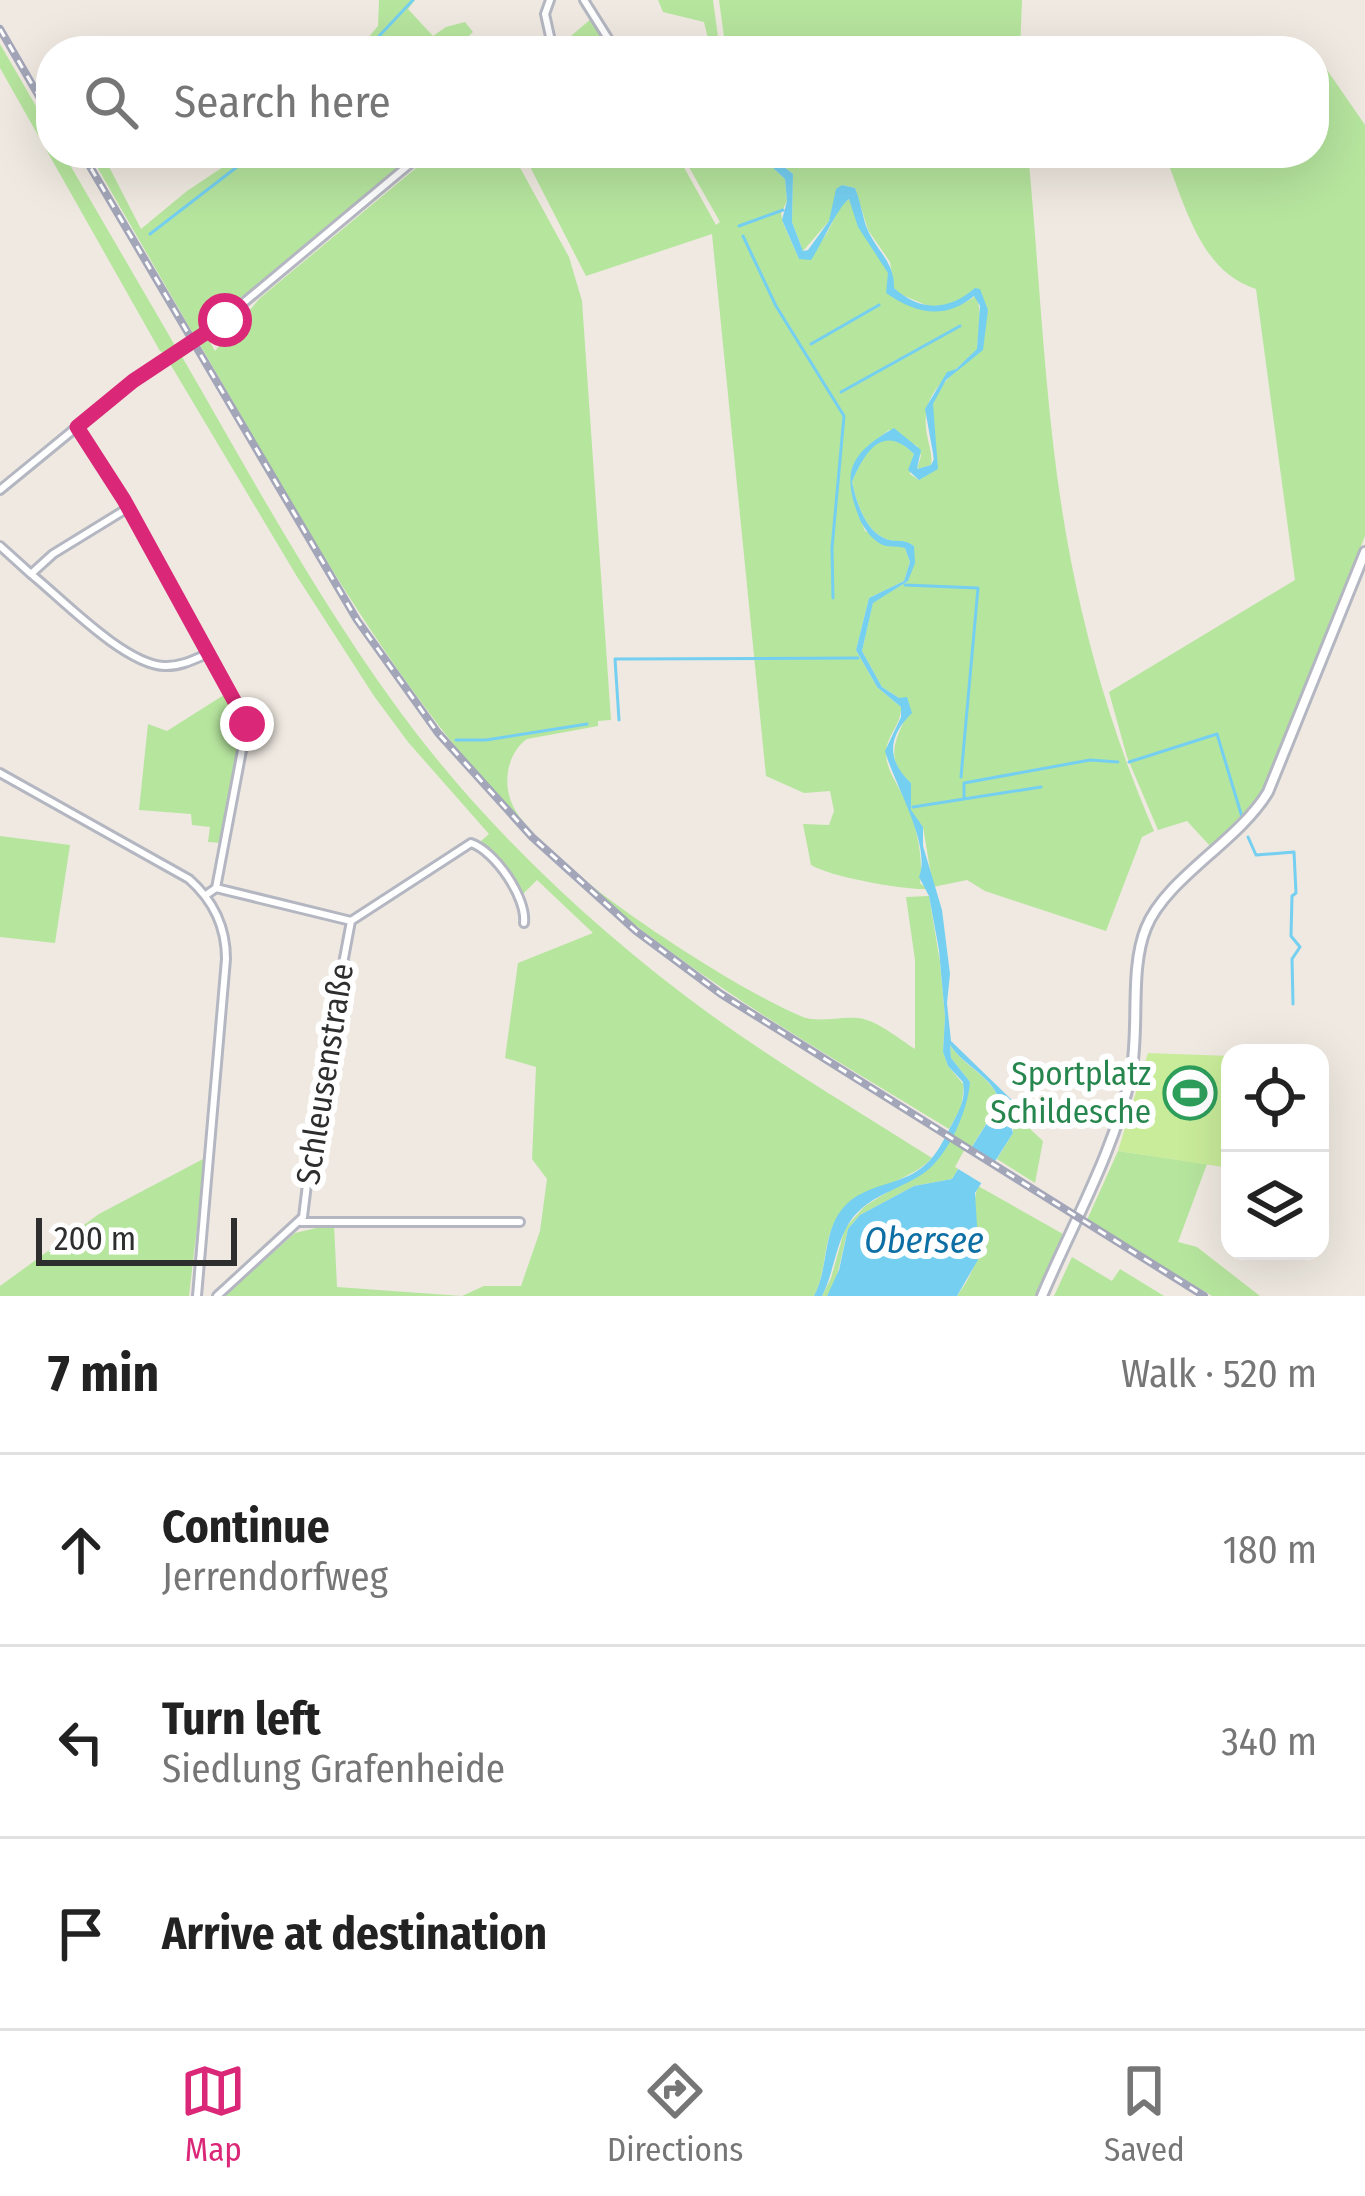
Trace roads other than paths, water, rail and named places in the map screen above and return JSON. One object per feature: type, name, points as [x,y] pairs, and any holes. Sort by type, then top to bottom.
[{"type":"main road","points":[[1042,1296],[1103,1160],[1129,1081],[1146,927],[1167,896],[1247,822],[1268,792],[1365,552]]},
{"type":"street","points":[[550,0],[545,14],[550,36]]},
{"type":"street","points":[[584,0],[607,36]]},
{"type":"street","points":[[0,490],[133,381],[205,335],[405,168]]},
{"type":"street","points":[[77,427],[128,508],[243,715],[247,733],[216,888],[206,895]]},
{"type":"street","points":[[32,574],[53,554],[128,508]]},
{"type":"street","points":[[0,546],[143,661],[170,666],[209,653]]},
{"type":"street","points":[[0,773],[184,875],[206,895],[224,932],[226,959],[196,1296]]},
{"type":"street","points":[[350,921],[471,843],[489,853],[522,901],[524,923]]},
{"type":"street","name":"Schleusenstraße","points":[[216,888],[350,921],[301,1222],[217,1296]]},
{"type":"street","name":"Schleusenstraße","points":[[301,1222],[520,1222]]},
{"type":"water","name":"Obersee","points":[[773,168],[793,174],[792,222],[803,251],[829,221],[836,189],[842,185],[855,188],[866,226],[891,270],[894,288],[914,301],[934,306],[980,289],[988,310],[983,350],[946,380],[933,404],[938,469],[919,480],[908,470],[914,454],[903,445],[884,441],[869,451],[852,482],[872,529],[886,539],[914,546],[915,563],[908,581],[873,603],[862,651],[882,687],[899,698],[907,697],[912,713],[898,730],[894,757],[911,783],[911,810],[923,827],[923,846],[942,910],[951,1041],[1016,1104],[1013,1133],[975,1193],[979,1258],[957,1296],[827,1296],[839,1270],[848,1229],[860,1215],[914,1186],[952,1179],[990,1118],[997,1118],[998,1096],[950,1045],[951,1058],[970,1082],[949,1144],[924,1173],[874,1200],[851,1220],[822,1296],[814,1296],[832,1228],[843,1208],[862,1193],[925,1165],[940,1147],[963,1100],[963,1082],[948,1066],[943,1052],[939,950],[929,896],[919,877],[920,848],[885,751],[901,707],[877,687],[856,650],[869,598],[904,581],[910,562],[905,548],[882,544],[864,528],[854,503],[851,477],[858,456],[894,428],[921,450],[917,469],[931,465],[934,459],[925,409],[947,372],[977,349],[980,306],[974,296],[952,309],[919,310],[886,293],[888,273],[858,227],[849,199],[811,260],[799,259],[782,220],[787,201],[785,179]]},
{"type":"waterway","points":[[379,36],[413,0]]},
{"type":"waterway","points":[[150,234],[236,168]]},
{"type":"waterway","points":[[739,226],[783,210]]},
{"type":"waterway","points":[[743,236],[776,306],[844,416],[832,548],[833,598]]},
{"type":"waterway","points":[[811,344],[879,305]]},
{"type":"waterway","points":[[841,392],[960,326]]},
{"type":"waterway","points":[[905,585],[978,588],[961,777]]},
{"type":"waterway","points":[[619,720],[615,659],[858,658]]},
{"type":"waterway","points":[[456,740],[486,740],[587,724]]},
{"type":"waterway","points":[[1129,762],[1217,734],[1242,817]]},
{"type":"waterway","points":[[964,799],[964,783],[1090,760],[1118,762]]},
{"type":"waterway","points":[[913,807],[1041,787]]},
{"type":"waterway","points":[[1248,837],[1256,855],[1294,852],[1291,936],[1300,947],[1292,959],[1293,1004]]},
{"type":"railway","points":[[0,29],[36,91]]},
{"type":"railway","points":[[91,168],[357,620],[438,733],[532,837],[636,931],[721,994],[1204,1296]]},
{"type":"place","name":"Sportplatz Schildesche","points":[[1190,1093]]}]
